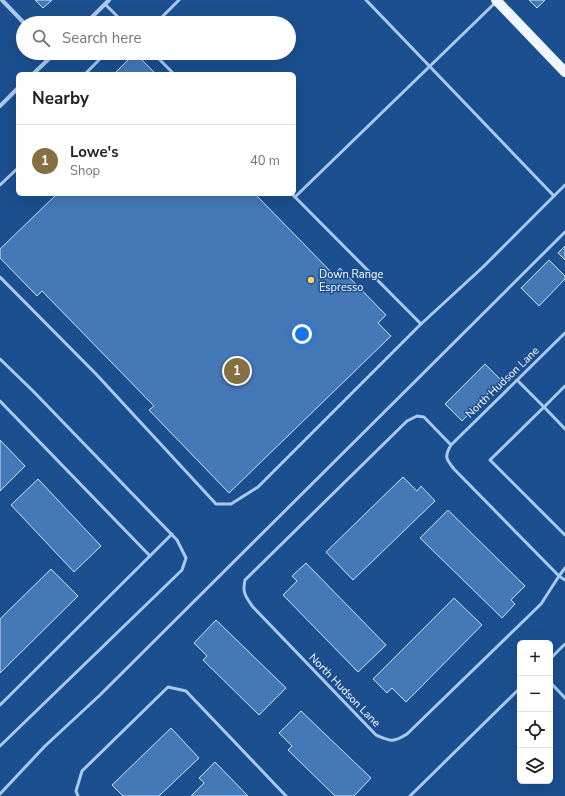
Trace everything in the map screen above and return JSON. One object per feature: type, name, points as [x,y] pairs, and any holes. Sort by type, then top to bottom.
[{"type":"main road","points":[[497,0],[565,72]]},
{"type":"street","points":[[2,0],[17,16]]},
{"type":"street","points":[[93,16],[109,0]]},
{"type":"street","points":[[35,72],[47,60]]},
{"type":"street","points":[[0,106],[16,90]]},
{"type":"lane","points":[[163,16],[179,0]]},
{"type":"lane","points":[[366,0],[554,196]]},
{"type":"lane","points":[[421,324],[295,197],[497,0]]},
{"type":"lane","points":[[105,4],[117,16]]},
{"type":"lane","points":[[87,72],[99,60]]},
{"type":"lane","points":[[160,60],[172,72]]},
{"type":"lane","points":[[0,185],[16,170]]},
{"type":"lane","points":[[0,277],[96,374],[216,504],[231,504],[258,487],[421,324],[483,267],[565,185]]},
{"type":"lane","points":[[0,794],[45,746],[100,695],[565,232]]},
{"type":"lane","name":"North Hudson Lane","points":[[559,576],[542,604],[407,734],[397,740],[388,740],[376,736],[253,607],[246,597],[243,588],[245,580],[407,421],[416,416],[424,417],[451,445],[565,333]]},
{"type":"lane","points":[[0,359],[172,534],[177,540],[186,558],[182,570],[0,746]]},
{"type":"lane","points":[[517,380],[565,429]]},
{"type":"lane","points":[[565,386],[490,460],[565,535]]},
{"type":"lane","points":[[0,401],[150,556]]},
{"type":"lane","points":[[451,445],[446,453],[447,459],[454,469],[559,576],[565,580]]},
{"type":"lane","points":[[0,705],[172,534]]},
{"type":"lane","points":[[559,576],[565,568]]},
{"type":"lane","points":[[553,656],[565,644]]},
{"type":"lane","points":[[553,685],[565,698]]},
{"type":"lane","points":[[78,796],[76,791],[82,771],[168,687],[186,691],[286,796]]},
{"type":"lane","points":[[410,796],[517,691]]},
{"type":"building","points":[[35,0],[52,0],[43,8]]},
{"type":"building","points":[[529,0],[545,0],[537,8]]},
{"type":"building","points":[[128,60],[142,60],[154,72],[116,72]]},
{"type":"building","points":[[55,196],[257,196],[334,275],[340,268],[386,315],[378,323],[391,336],[229,493],[149,410],[154,406],[42,291],[37,296],[0,258],[0,249]]},
{"type":"building","points":[[565,246],[565,260],[558,253]]},
{"type":"building","points":[[549,260],[565,276],[565,279],[539,306],[521,288]]},
{"type":"building","points":[[485,364],[501,380],[462,421],[445,404]]},
{"type":"building","points":[[0,440],[25,466],[0,491]]},
{"type":"building","points":[[403,477],[417,491],[421,486],[435,501],[353,580],[326,552]]},
{"type":"building","points":[[38,479],[101,546],[74,572],[11,505]]},
{"type":"building","points":[[448,510],[525,586],[511,600],[515,604],[502,618],[420,538]]},
{"type":"building","points":[[306,563],[386,645],[358,672],[283,595],[297,581],[292,576]]},
{"type":"building","points":[[51,569],[78,596],[0,673],[0,619]]},
{"type":"building","points":[[454,598],[482,625],[406,702],[392,688],[387,693],[373,679]]},
{"type":"building","points":[[216,620],[286,688],[259,715],[203,660],[207,656],[194,643]]},
{"type":"building","points":[[301,711],[371,778],[354,796],[335,796],[288,750],[292,746],[279,733]]},
{"type":"building","points":[[171,728],[199,758],[159,796],[123,796],[112,785]]},
{"type":"building","points":[[215,762],[248,796],[191,796],[204,783],[199,778]]},
{"type":"place","name":"Down Range Espresso","points":[[311,280]]},
{"type":"place","name":"Lowe's","points":[[237,371]]}]
